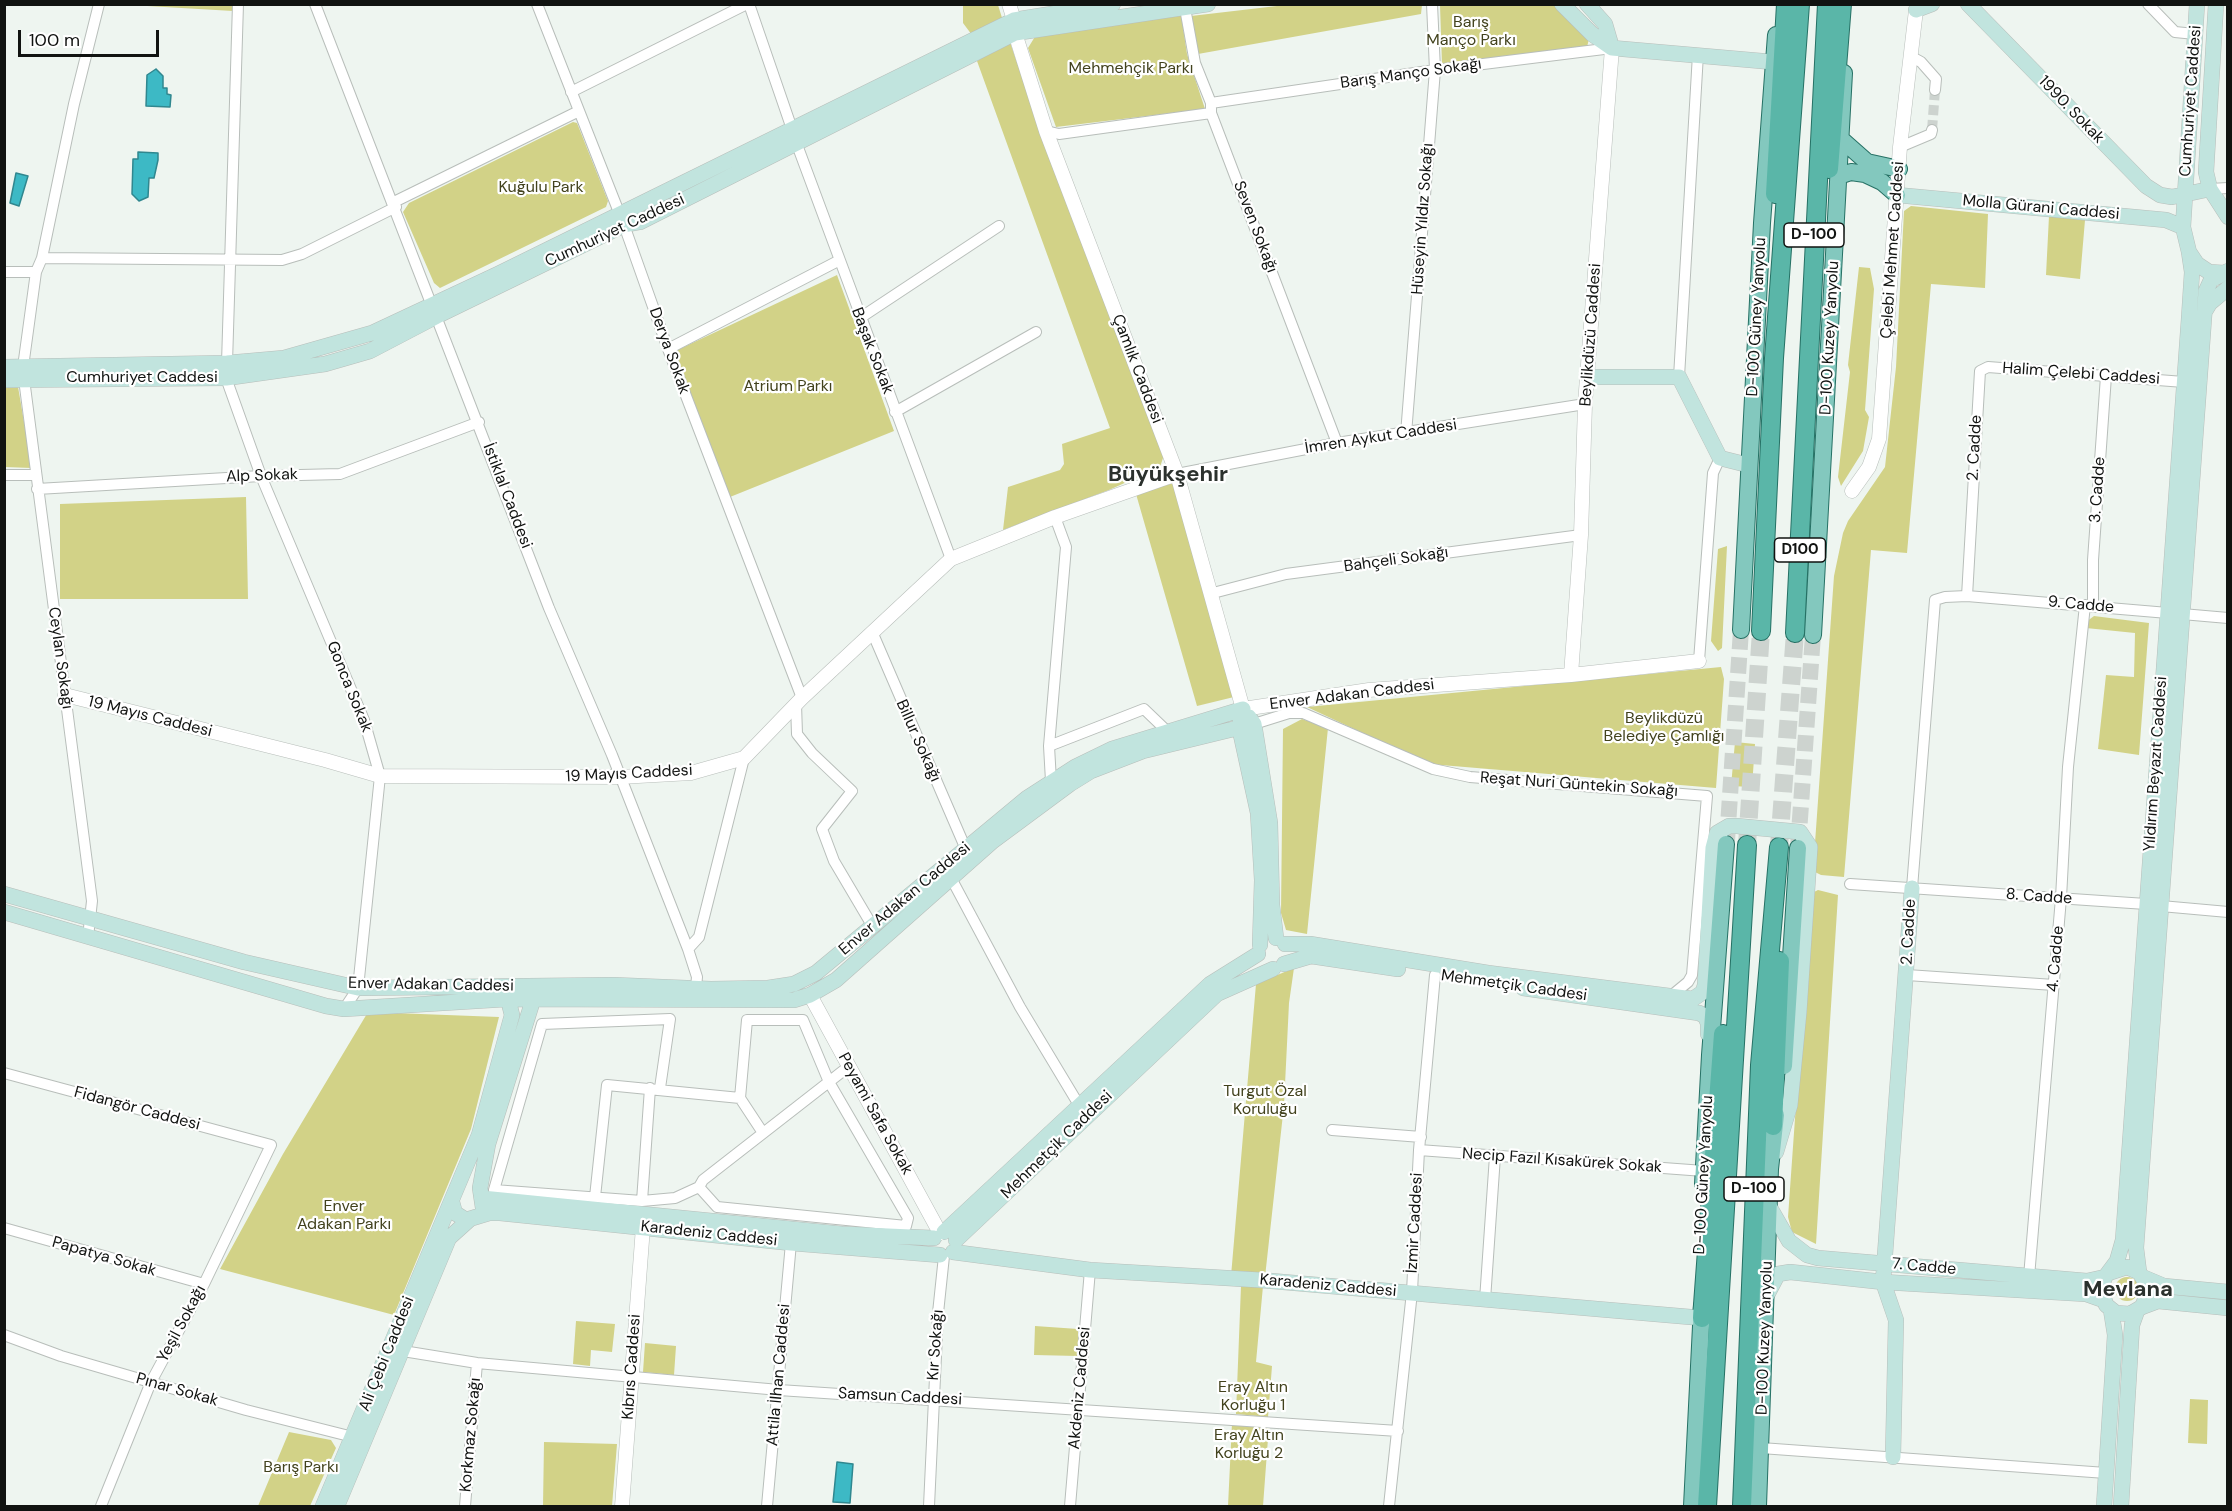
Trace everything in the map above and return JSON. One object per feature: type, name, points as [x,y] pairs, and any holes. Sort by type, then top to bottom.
[{"type":"highway","points":[[1774,358],[1774,239],[1786,4]]},
{"type":"highway","name":"D-100","points":[[1761,631],[1774,358],[1800,4]]},
{"type":"highway","name":"D-100","points":[[1804,466],[1817,163],[1827,4]]},
{"type":"highway","points":[[1804,466],[1815,399],[1843,4]]},
{"type":"highway","name":"D100","points":[[1794,633],[1804,466]]},
{"type":"highway","name":"D-100","points":[[1707,1506],[1747,845]]},
{"type":"highway","name":"D-100","points":[[1743,1506],[1760,1075],[1779,847]]},
{"type":"highway","points":[[1773,1126],[1782,912],[1777,873]]},
{"type":"highway","points":[[1702,1318],[1729,963],[1735,935],[1742,921]]},
{"type":"main road","name":"Cumhuriyet Caddesi","points":[[4,367],[23,373],[302,369],[370,351],[434,310],[621,220],[640,222],[794,135],[1014,27],[1113,4]]},
{"type":"main road","name":"Cumhuriyet Caddesi","points":[[1014,27],[1208,4]]},
{"type":"main road","points":[[1562,4],[1592,34],[1612,48],[1773,62]]},
{"type":"main road","name":"Beylikdüzü Caddesi","points":[[1587,4],[1605,24],[1612,48]]},
{"type":"main road","name":"D-100 Güney Yanyolu","points":[[1741,630],[1748,465],[1773,62],[1780,4]]},
{"type":"main road","name":"D-100 Kuzey Yanyolu","points":[[1813,635],[1841,139],[1843,4]]},
{"type":"main road","points":[[1918,7],[1932,4]]},
{"type":"main road","name":"1990. Sokak","points":[[1968,4],[2146,186],[2160,195],[2184,196]]},
{"type":"main road","name":"Cumhuriyet Caddesi","points":[[2183,227],[2197,4]]},
{"type":"main road","name":"Cumhuriyet Caddesi","points":[[2210,189],[2206,172],[2221,25],[2216,4]]},
{"type":"main road","points":[[1841,139],[1866,162],[1899,169]]},
{"type":"main road","points":[[1839,176],[1851,172],[1865,174],[1882,182],[1897,195]]},
{"type":"main road","points":[[2184,196],[2210,189],[2228,217]]},
{"type":"main road","name":"Molla Gürani Caddesi","points":[[1897,195],[2166,220],[2183,227]]},
{"type":"main road","name":"Yıldırım Beyazıt Caddesi","points":[[2175,613],[2184,382],[2192,272],[2183,227]]},
{"type":"main road","points":[[2189,252],[2203,269],[2214,274],[2226,272]]},
{"type":"main road","name":"Yıldırım Beyazıt Caddesi","points":[[2142,1275],[2136,1248],[2154,905],[2175,613],[2206,291],[2211,280],[2226,272]]},
{"type":"main road","points":[[2204,314],[2210,303],[2228,288]]},
{"type":"main road","name":"Cumhuriyet Caddesi","points":[[4,380],[23,373]]},
{"type":"main road","points":[[1588,377],[1679,377],[1720,458],[1748,465]]},
{"type":"main road","points":[[1243,710],[1270,823],[1272,905],[1281,941],[1288,957],[1278,967],[1262,964],[1259,949],[1262,880],[1258,813],[1246,725]]},
{"type":"main road","name":"Enver Adakan Caddesi","points":[[4,894],[244,962],[358,988],[768,988],[803,981],[828,965],[965,848],[1051,781],[1097,755],[1243,710]]},
{"type":"main road","name":"Enver Adakan Caddesi","points":[[4,912],[326,1006],[344,1009],[508,999],[794,1000],[810,995],[836,980],[951,878],[1045,800],[1091,771],[1143,752],[1246,725]]},
{"type":"main road","points":[[1676,997],[1693,999],[1699,997],[1705,985],[1713,848],[1718,833],[1729,826],[1737,826],[1794,831],[1804,835],[1810,847],[1790,1105],[1770,1169]]},
{"type":"main road","name":"D-100 Güney Yanyolu","points":[[1692,1506],[1702,1318],[1699,1274],[1704,1171],[1710,1055],[1726,844]]},
{"type":"main road","points":[[1773,1126],[1784,1059],[1798,848]]},
{"type":"main road","name":"2. Cadde","points":[[1883,1282],[1912,888]]},
{"type":"main road","name":"Yıldırım Beyazıt Caddesi","points":[[2107,1275],[2117,1261],[2123,1240],[2154,905]]},
{"type":"main road","points":[[1259,949],[1267,939],[1281,941]]},
{"type":"main road","name":"Mehmetçik Caddesi","points":[[1281,941],[1310,944],[1436,970],[1699,1013],[1705,1016],[1708,1023],[1710,1055]]},
{"type":"main road","name":"Mehmetçik Caddesi","points":[[944,1244],[1079,1105],[1210,984],[1259,949]]},
{"type":"main road","name":"Mehmetçik Caddesi","points":[[944,1244],[1216,994],[1278,967],[1311,956],[1676,997]]},
{"type":"main road","points":[[803,981],[810,995]]},
{"type":"main road","name":"Ali Çebi Caddesi","points":[[323,1506],[479,1135],[511,1019],[511,1006],[508,999]]},
{"type":"main road","points":[[481,1196],[468,1189],[453,1199],[458,1216],[474,1217],[483,1207],[481,1196],[488,1144],[533,1000]]},
{"type":"main road","name":"D-100 Kuzey Yanyolu","points":[[1758,1506],[1773,1126]]},
{"type":"main road","name":"Karadeniz Caddesi","points":[[481,1196],[944,1244],[1090,1270],[1412,1292],[1702,1318]]},
{"type":"main road","name":"7. Cadde","points":[[1769,1206],[1789,1241],[1807,1256],[2087,1281],[2107,1275]]},
{"type":"main road","name":"Karadeniz Caddesi","points":[[474,1217],[500,1213],[791,1243],[944,1244]]},
{"type":"main road","name":"Ali Çebi Caddesi","points":[[337,1506],[450,1238],[474,1217]]},
{"type":"main road","points":[[2104,1506],[2115,1335],[2101,1288],[2107,1275],[2127,1267],[2164,1286],[2228,1292]]},
{"type":"main road","name":"7. Cadde","points":[[1767,1295],[1774,1279],[1783,1272],[1883,1282],[2086,1294],[2107,1305]]},
{"type":"main road","points":[[2121,1506],[2132,1326],[2148,1293],[2142,1275]]},
{"type":"main road","points":[[1883,1282],[1896,1320],[1893,1457]]},
{"type":"main road","points":[[2107,1305],[2123,1314],[2158,1301],[2228,1308]]},
{"type":"street","name":"Ceylan Sokağı","points":[[88,937],[92,901],[23,373],[36,272],[42,258],[74,104],[99,4]]},
{"type":"street","points":[[226,370],[238,4]]},
{"type":"street","name":"İstiklal Caddesi","points":[[315,4],[395,204],[549,608],[620,777],[688,949],[697,977],[696,987]]},
{"type":"street","name":"Derya Sokak","points":[[537,4],[621,220],[799,701],[797,734],[812,753],[852,792],[822,829],[834,861],[865,917],[873,927]]},
{"type":"street","points":[[571,92],[748,4]]},
{"type":"street","name":"Başak Sokak","points":[[748,4],[838,261],[951,559]]},
{"type":"street","name":"Çamlık Caddesi","points":[[1009,4],[1046,130],[1177,474],[1213,593],[1243,710]]},
{"type":"street","name":"Hüseyin Yıldız Sokağı","points":[[1406,434],[1435,70],[1432,4]]},
{"type":"street","points":[[2148,4],[2175,32],[2195,34]]},
{"type":"street","name":"Çelebi Mehmet Caddesi","points":[[1852,490],[1869,467],[1879,439],[1900,147],[1918,7]]},
{"type":"street","name":"Seven Sokağı","points":[[1185,8],[1195,63],[1337,443]]},
{"type":"street","name":"Barış Manço Sokağı","points":[[1046,130],[1059,134],[1435,70],[1612,48]]},
{"type":"street","name":"Beylikdüzü Caddesi","points":[[1571,675],[1581,535],[1586,404],[1612,48]]},
{"type":"street","points":[[1679,377],[1698,54]]},
{"type":"street","points":[[1910,56],[1921,62],[1936,79],[1935,90]]},
{"type":"street","points":[[42,258],[282,260],[302,254],[579,111]]},
{"type":"street","points":[[1900,147],[1931,134],[1932,130]]},
{"type":"street","points":[[2210,189],[2228,188]]},
{"type":"street","points":[[860,318],[999,226]]},
{"type":"street","points":[[668,349],[838,261]]},
{"type":"street","points":[[4,272],[36,272]]},
{"type":"street","points":[[895,412],[1036,332]]},
{"type":"street","name":"Halim Çelebi Caddesi","points":[[1980,371],[1988,367],[2184,382]]},
{"type":"street","name":"Gonca Sokak","points":[[226,370],[261,476],[364,720],[380,776],[358,988],[344,1009]]},
{"type":"street","name":"2. Cadde","points":[[1967,596],[1980,371]]},
{"type":"street","name":"3. Cadde","points":[[2089,605],[2106,376]]},
{"type":"street","name":"İmren Aykut Caddesi","points":[[1177,474],[1337,443],[1586,404]]},
{"type":"street","name":"Alp Sokak","points":[[37,489],[261,476],[340,474],[479,422]]},
{"type":"street","points":[[1699,662],[1713,473],[1720,458]]},
{"type":"street","points":[[688,949],[699,937],[744,758],[799,701],[951,559],[1055,517],[1177,474]]},
{"type":"street","points":[[4,475],[35,475]]},
{"type":"street","points":[[1051,781],[1049,746],[1066,547],[1055,517]]},
{"type":"street","name":"Bahçeli Sokağı","points":[[1213,593],[1286,574],[1581,535]]},
{"type":"street","name":"9. Cadde","points":[[1935,600],[1967,596],[2228,618]]},
{"type":"street","name":"2. Cadde","points":[[1912,888],[1935,600]]},
{"type":"street","name":"4. Cadde","points":[[2030,1277],[2061,898],[2068,767],[2089,605]]},
{"type":"street","name":"Billur Sokağı","points":[[873,634],[965,848]]},
{"type":"street","name":"Enver Adakan Caddesi","points":[[1243,710],[1369,690],[1571,675],[1699,662]]},
{"type":"street","name":"19 Mayıs Caddesi","points":[[65,695],[380,776],[620,777],[691,773],[744,758]]},
{"type":"street","points":[[1049,746],[1144,709],[1168,732]]},
{"type":"street","name":"Reşat Nuri Güntekin Sokağı","points":[[1246,725],[1289,713],[1303,713],[1433,769],[1470,777],[1707,796],[1692,975],[1676,997]]},
{"type":"street","points":[[951,878],[1020,1007],[1079,1105]]},
{"type":"street","name":"8. Cadde","points":[[1850,884],[2228,912]]},
{"type":"street","name":"İzmir Caddesi","points":[[1389,1506],[1412,1292],[1419,1150],[1436,970]]},
{"type":"street","points":[[1907,975],[2054,985]]},
{"type":"street","name":"Peyami Safa Sokak","points":[[810,995],[944,1244]]},
{"type":"street","points":[[642,1201],[655,1088],[670,1019],[542,1024],[494,1190],[642,1201],[675,1198],[699,1187],[704,1180],[848,1067]]},
{"type":"street","points":[[699,1187],[717,1207],[906,1226],[908,1218],[829,1082],[803,1020],[747,1020],[740,1098],[763,1133]]},
{"type":"street","name":"Fidangör Caddesi","points":[[4,1072],[270,1145]]},
{"type":"street","points":[[595,1197],[607,1085],[740,1098]]},
{"type":"street","points":[[1332,1130],[1421,1137]]},
{"type":"street","name":"Yeşil Sokağı","points":[[101,1506],[151,1382],[204,1284],[270,1145]]},
{"type":"street","name":"Necip Fazıl Kısakürek Sokak","points":[[1419,1150],[1704,1171]]},
{"type":"street","points":[[1485,1300],[1495,1156]]},
{"type":"street","name":"Kıbrıs Caddesi","points":[[622,1506],[643,1227]]},
{"type":"street","name":"Papatya Sokak","points":[[4,1228],[204,1284]]},
{"type":"street","name":"Attila İlhan Caddesi","points":[[767,1506],[791,1243]]},
{"type":"street","name":"Kır Sokağı","points":[[929,1506],[933,1398],[944,1244]]},
{"type":"street","name":"Akdeniz Caddesi","points":[[1070,1506],[1090,1270]]},
{"type":"street","name":"Pınar Sokak","points":[[4,1335],[61,1356],[246,1410],[353,1437]]},
{"type":"street","name":"Samsun Caddesi","points":[[403,1351],[477,1363],[779,1390],[933,1398],[1398,1431]]},
{"type":"street","name":"Korkmaz Sokağı","points":[[465,1506],[477,1363]]},
{"type":"street","points":[[1761,1448],[2106,1473]]},
{"type":"green space","points":[[1294,4],[1422,5],[1421,14],[1198,54],[1191,16]]},
{"type":"green space","points":[[130,5],[233,5],[233,11]]},
{"type":"green space","points":[[963,5],[998,5],[1003,21],[972,35],[963,23]]},
{"type":"green space","name":"Barış Manço Parkı","points":[[1440,5],[1556,5],[1589,39],[1587,47],[1442,65]]},
{"type":"green space","name":"Mehmehçik Parkı","points":[[1181,13],[1187,54],[1205,109],[1056,127],[1028,48],[1036,35]]},
{"type":"green space","points":[[1010,42],[1053,168],[1164,455],[1160,467],[1109,490],[1003,530],[1008,487],[1060,470],[1064,464],[1062,444],[1110,428],[977,61]]},
{"type":"green space","name":"Kuğulu Park","points":[[573,122],[577,123],[608,201],[606,207],[440,288],[434,283],[403,212],[409,203]]},
{"type":"green space","points":[[1911,206],[1988,214],[1985,288],[1931,284],[1907,553],[1871,550],[1844,877],[1821,875],[1813,871],[1834,576],[1843,533],[1848,521],[1885,467],[1896,367],[1904,211]]},
{"type":"green space","points":[[2049,216],[2085,220],[2080,279],[2046,275]]},
{"type":"green space","points":[[1859,267],[1870,268],[1874,289],[1865,410],[1869,417],[1863,451],[1841,486],[1838,477]]},
{"type":"green space","name":"Atrium Parkı","points":[[837,275],[894,431],[730,497],[671,353]]},
{"type":"green space","points":[[17,381],[32,468],[5,467],[5,383]]},
{"type":"green space","points":[[1177,482],[1234,697],[1197,706],[1136,494]]},
{"type":"green space","points":[[246,497],[248,599],[60,599],[60,504]]},
{"type":"green space","points":[[1727,546],[1722,648],[1718,651],[1711,641],[1718,549]]},
{"type":"green space","points":[[2094,616],[2149,623],[2139,755],[2098,749],[2106,675],[2134,677],[2135,633],[2086,628],[2086,622]]},
{"type":"green space","name":"Beylikdüzü Belediye Çamlığı","points":[[1721,667],[1724,679],[1716,788],[1429,764],[1307,707]]},
{"type":"green space","points":[[1302,719],[1328,728],[1307,934],[1286,930],[1281,913],[1283,729]]},
{"type":"green space","points":[[1735,742],[1755,744],[1752,787],[1731,786]]},
{"type":"green space","points":[[1818,890],[1838,895],[1816,1244],[1792,1232],[1788,1217],[1810,907],[1812,893]]},
{"type":"green space","name":"Turgut Özal Koruluğu","points":[[1294,968],[1289,1003],[1284,1105],[1265,1277],[1231,1276],[1256,984]]},
{"type":"green space","name":"Enver Adakan Parkı","points":[[368,1012],[499,1017],[471,1129],[394,1315],[220,1269],[283,1154]]},
{"type":"green space","points":[[2127,1277],[2136,1280],[2139,1289],[2136,1298],[2127,1301],[2118,1298],[2115,1289],[2118,1280]]},
{"type":"green space","name":"Eray Altın Korluğu 1","points":[[1241,1286],[1263,1286],[1256,1362],[1272,1366],[1268,1417],[1236,1414]]},
{"type":"green space","points":[[576,1321],[615,1324],[612,1352],[591,1350],[590,1366],[573,1364]]},
{"type":"green space","points":[[1035,1326],[1078,1329],[1078,1356],[1034,1355]]},
{"type":"green space","points":[[645,1343],[676,1346],[674,1375],[643,1372]]},
{"type":"green space","points":[[2190,1399],[2208,1400],[2207,1444],[2188,1443]]},
{"type":"green space","name":"Eray Altın Korluğu 2","points":[[1232,1423],[1269,1425],[1263,1506],[1228,1506]]},
{"type":"green space","name":"Barış Parkı","points":[[289,1432],[331,1440],[336,1448],[310,1506],[258,1506]]},
{"type":"green space","points":[[544,1442],[617,1444],[612,1506],[543,1506]]},
{"type":"water","points":[[156,69],[163,76],[163,88],[167,88],[167,94],[171,95],[170,107],[146,106],[147,75]]},
{"type":"water","points":[[138,152],[158,153],[154,178],[149,178],[148,197],[139,201],[132,194],[133,159],[138,159]]},
{"type":"water","points":[[16,173],[28,176],[19,206],[10,203]]},
{"type":"water","points":[[837,1462],[853,1464],[850,1503],[833,1502]]},
{"type":"tunnel","points":[[1932,130],[1935,90]]},
{"type":"tunnel","points":[[1727,841],[1741,630]]},
{"type":"tunnel","points":[[1747,845],[1761,631]]},
{"type":"tunnel","points":[[1779,846],[1795,633]]},
{"type":"tunnel","points":[[1798,847],[1813,635]]},
{"type":"district","name":"Büyükşehir","points":[[1168,475]]},
{"type":"district","name":"Mevlana","points":[[2128,1290]]}]
